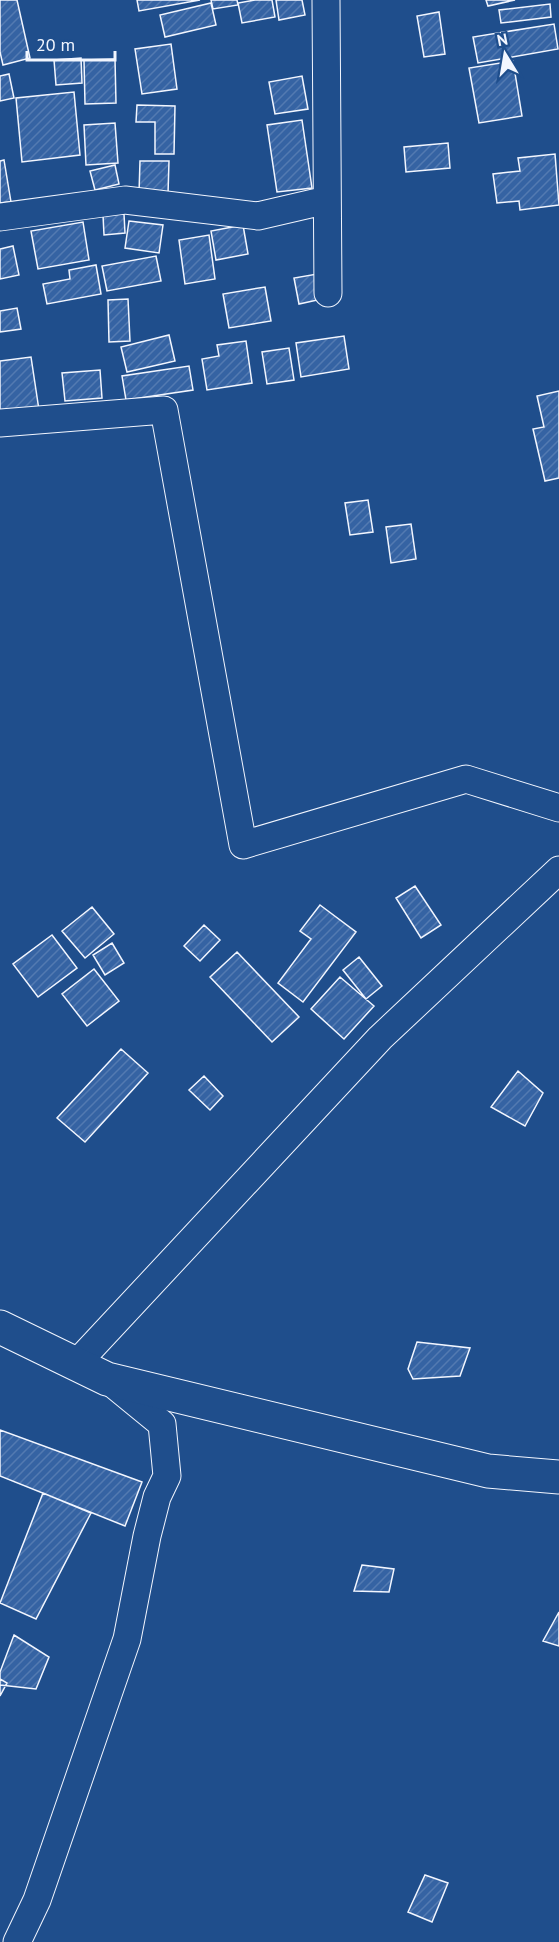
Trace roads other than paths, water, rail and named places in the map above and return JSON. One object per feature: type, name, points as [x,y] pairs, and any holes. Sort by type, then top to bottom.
[{"type":"street","points":[[326,0],[328,293]]},
{"type":"street","points":[[0,217],[124,200],[258,216],[327,201]]},
{"type":"street","points":[[0,423],[164,410],[243,845],[466,779],[559,808]]},
{"type":"street","points":[[76,1364],[380,1038],[559,870]]},
{"type":"street","points":[[0,1327],[107,1379],[488,1471],[559,1477]]},
{"type":"street","points":[[17,1942],[37,1900],[127,1639],[147,1536],[157,1497],[167,1476],[162,1424],[107,1379]]}]
